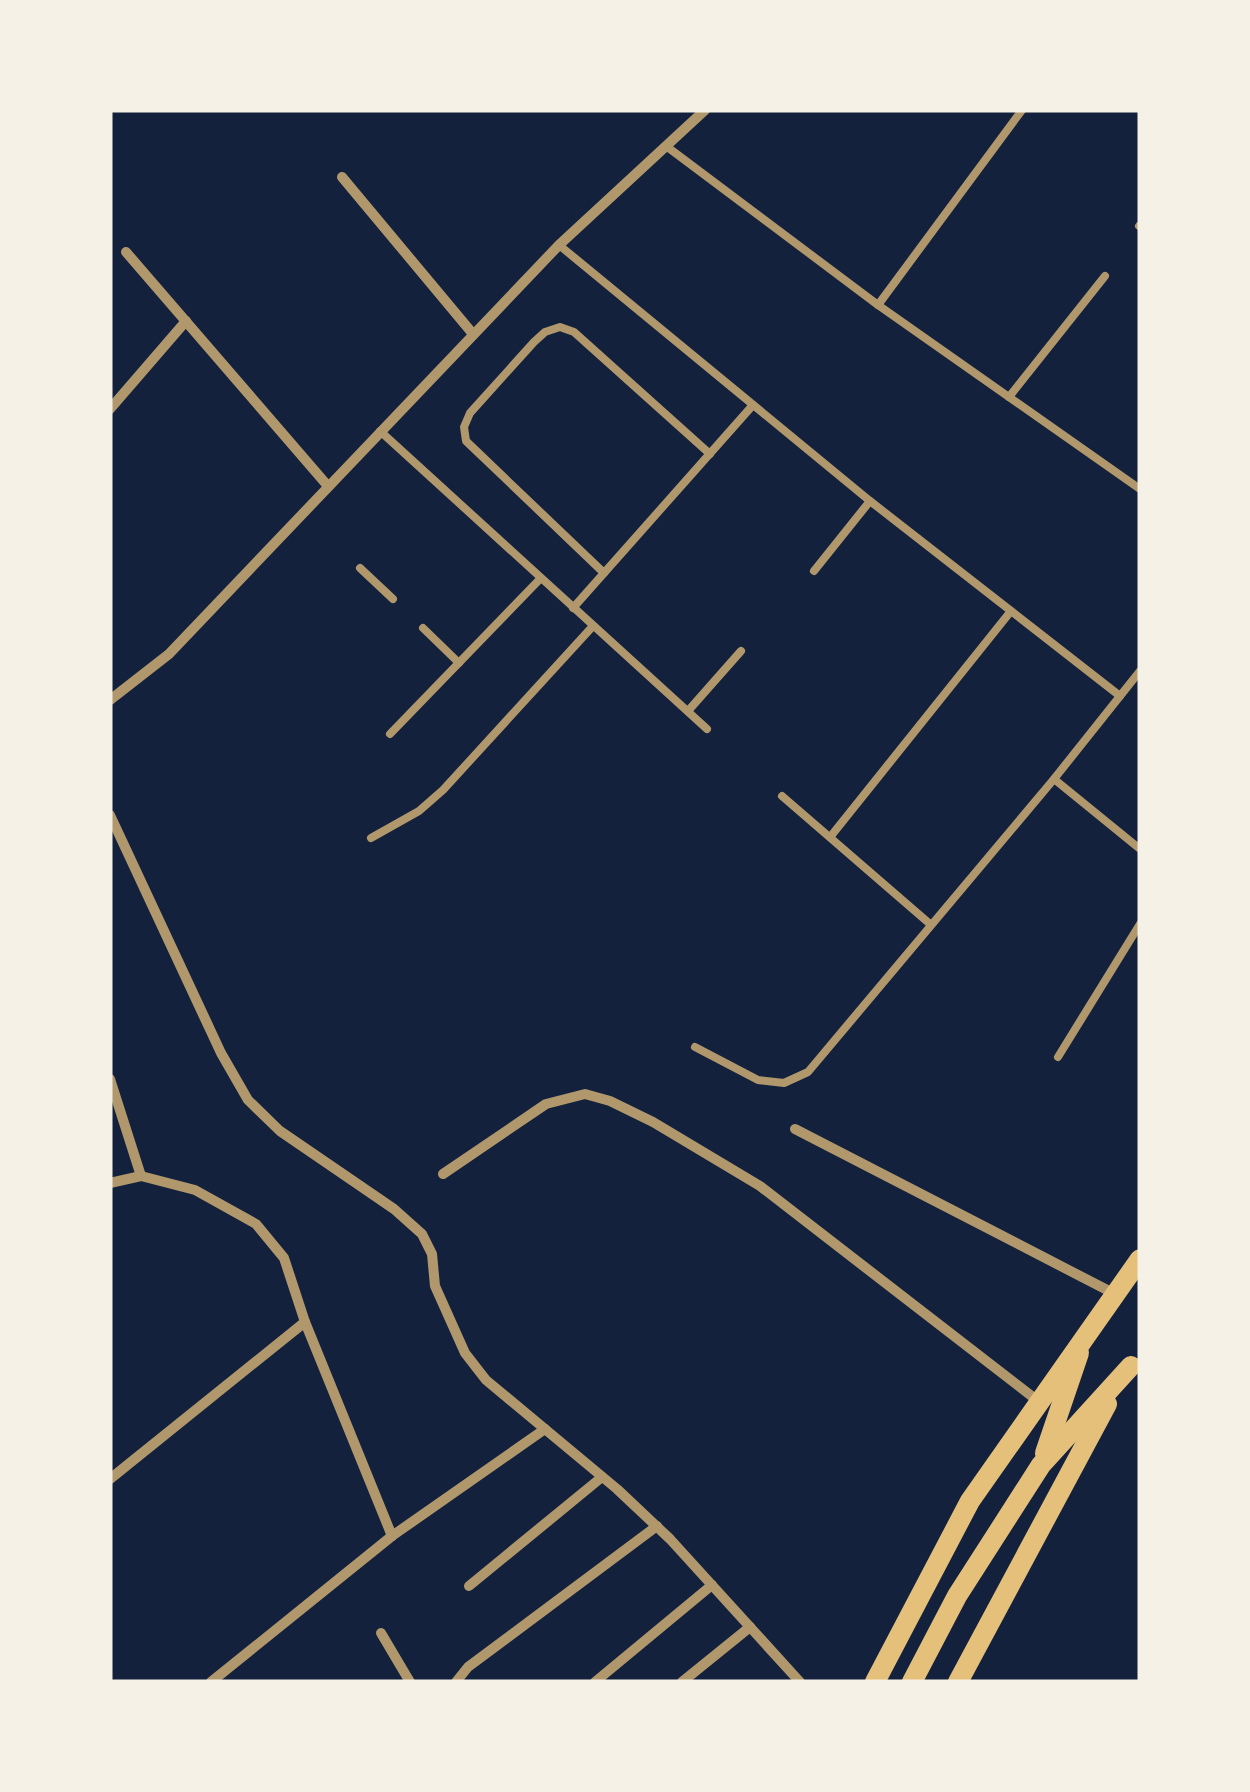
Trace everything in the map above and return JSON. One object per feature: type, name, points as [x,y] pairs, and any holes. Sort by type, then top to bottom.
[{"type":"main road","points":[[876,1682],[970,1501],[1140,1259]]},
{"type":"main road","points":[[1041,1464],[1086,1334]]},
{"type":"main road","points":[[912,1682],[957,1596],[1041,1464],[1136,1359]]},
{"type":"main road","points":[[958,1682],[1107,1404],[1136,1359]]},
{"type":"street","points":[[110,700],[169,654],[559,245],[705,110]]},
{"type":"street","points":[[342,177],[473,334]]},
{"type":"street","points":[[126,252],[327,485]]},
{"type":"street","points":[[110,409],[186,322]]},
{"type":"street","points":[[110,815],[221,1053],[248,1100],[280,1131],[422,1234],[432,1254],[436,1286],[465,1354],[486,1380],[656,1526],[800,1682]]},
{"type":"street","points":[[110,1079],[141,1176]]},
{"type":"street","points":[[442,1174],[546,1104],[585,1094],[610,1101],[760,1186],[1038,1400]]},
{"type":"street","points":[[795,1128],[1115,1294]]},
{"type":"street","points":[[110,1183],[141,1176],[196,1190],[256,1224],[284,1258],[305,1322],[392,1536]]},
{"type":"street","points":[[110,1479],[305,1322]]},
{"type":"street","points":[[210,1682],[392,1536],[545,1429]]},
{"type":"street","points":[[469,1586],[602,1477]]},
{"type":"street","points":[[456,1682],[468,1667],[656,1526]]},
{"type":"street","points":[[595,1682],[712,1585]]},
{"type":"street","points":[[682,1682],[750,1626]]},
{"type":"street","points":[[381,1633],[410,1682]]},
{"type":"lane","points":[[878,306],[1022,110]]},
{"type":"lane","points":[[666,146],[878,306],[1140,489]]},
{"type":"lane","points":[[559,245],[870,501],[1120,696]]},
{"type":"lane","points":[[1008,397],[1105,276]]},
{"type":"lane","points":[[604,573],[466,440],[464,427],[470,413],[534,342],[545,332],[560,327],[574,332],[710,454]]},
{"type":"lane","points":[[574,608],[753,405]]},
{"type":"lane","points":[[380,431],[706,729]]},
{"type":"lane","points":[[814,571],[870,501]]},
{"type":"lane","points":[[360,568],[393,600]]},
{"type":"lane","points":[[390,734],[541,578]]},
{"type":"lane","points":[[831,836],[1011,611]]},
{"type":"lane","points":[[371,838],[419,810],[443,790],[594,626]]},
{"type":"lane","points":[[423,628],[459,663]]},
{"type":"lane","points":[[688,711],[741,652]]},
{"type":"lane","points":[[695,1047],[758,1080],[784,1082],[808,1072],[1140,671]]},
{"type":"lane","points":[[1054,779],[1140,849]]},
{"type":"lane","points":[[782,796],[930,924]]},
{"type":"lane","points":[[1058,1058],[1140,924]]}]
